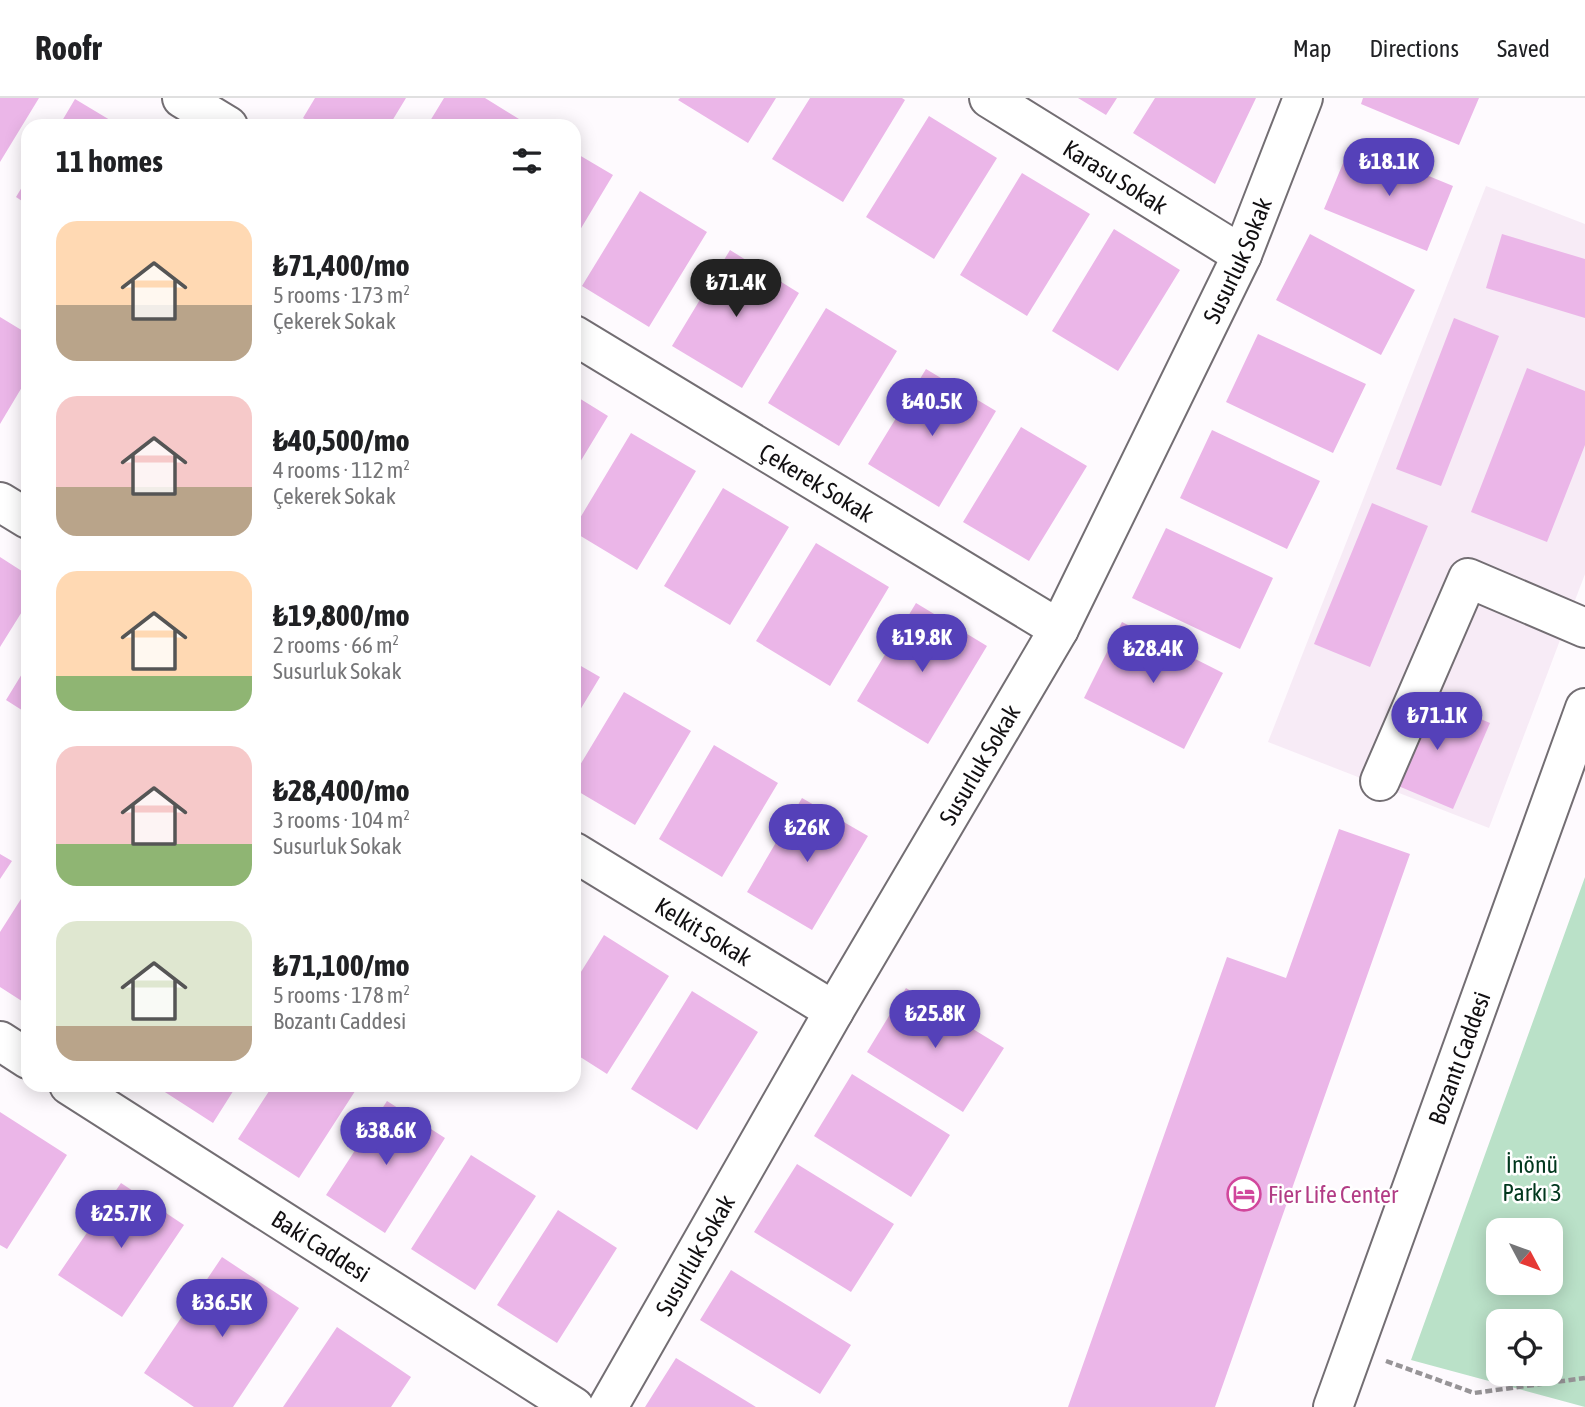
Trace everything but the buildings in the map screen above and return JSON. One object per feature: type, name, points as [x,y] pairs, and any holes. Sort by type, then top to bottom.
[{"type":"street","points":[[182,98],[216,119]]},
{"type":"street","name":"Karasu Sokak","points":[[989,98],[1242,255]]},
{"type":"street","name":"Susurluk Sokak","points":[[608,1407],[834,1010],[1059,629],[1242,255],[1303,98]]},
{"type":"street","name":"Çekerek Sokak","points":[[581,339],[1059,629]]},
{"type":"street","points":[[0,502],[21,515]]},
{"type":"street","points":[[1380,780],[1468,578],[1585,628]]},
{"type":"street","name":"Bozantı Caddesi","points":[[1333,1407],[1585,708]]},
{"type":"street","name":"Kelkit Sokak","points":[[581,856],[834,1010]]},
{"type":"street","points":[[0,1041],[21,1054]]},
{"type":"street","name":"Baki Caddesi","points":[[80,1092],[574,1407]]},
{"type":"path","points":[[1354,1349],[1474,1393],[1585,1378]]},
{"type":"shaded area","points":[[1486,186],[1585,224],[1585,574],[1489,828],[1268,742]]},
{"type":"green space","name":"İnönü Parkı 3","points":[[1585,877],[1585,1407],[1507,1386],[1563,1386],[1563,1309],[1486,1309],[1486,1380],[1411,1360]]},
{"type":"place","name":"Fier Life Center","points":[[1244,1194]]}]
